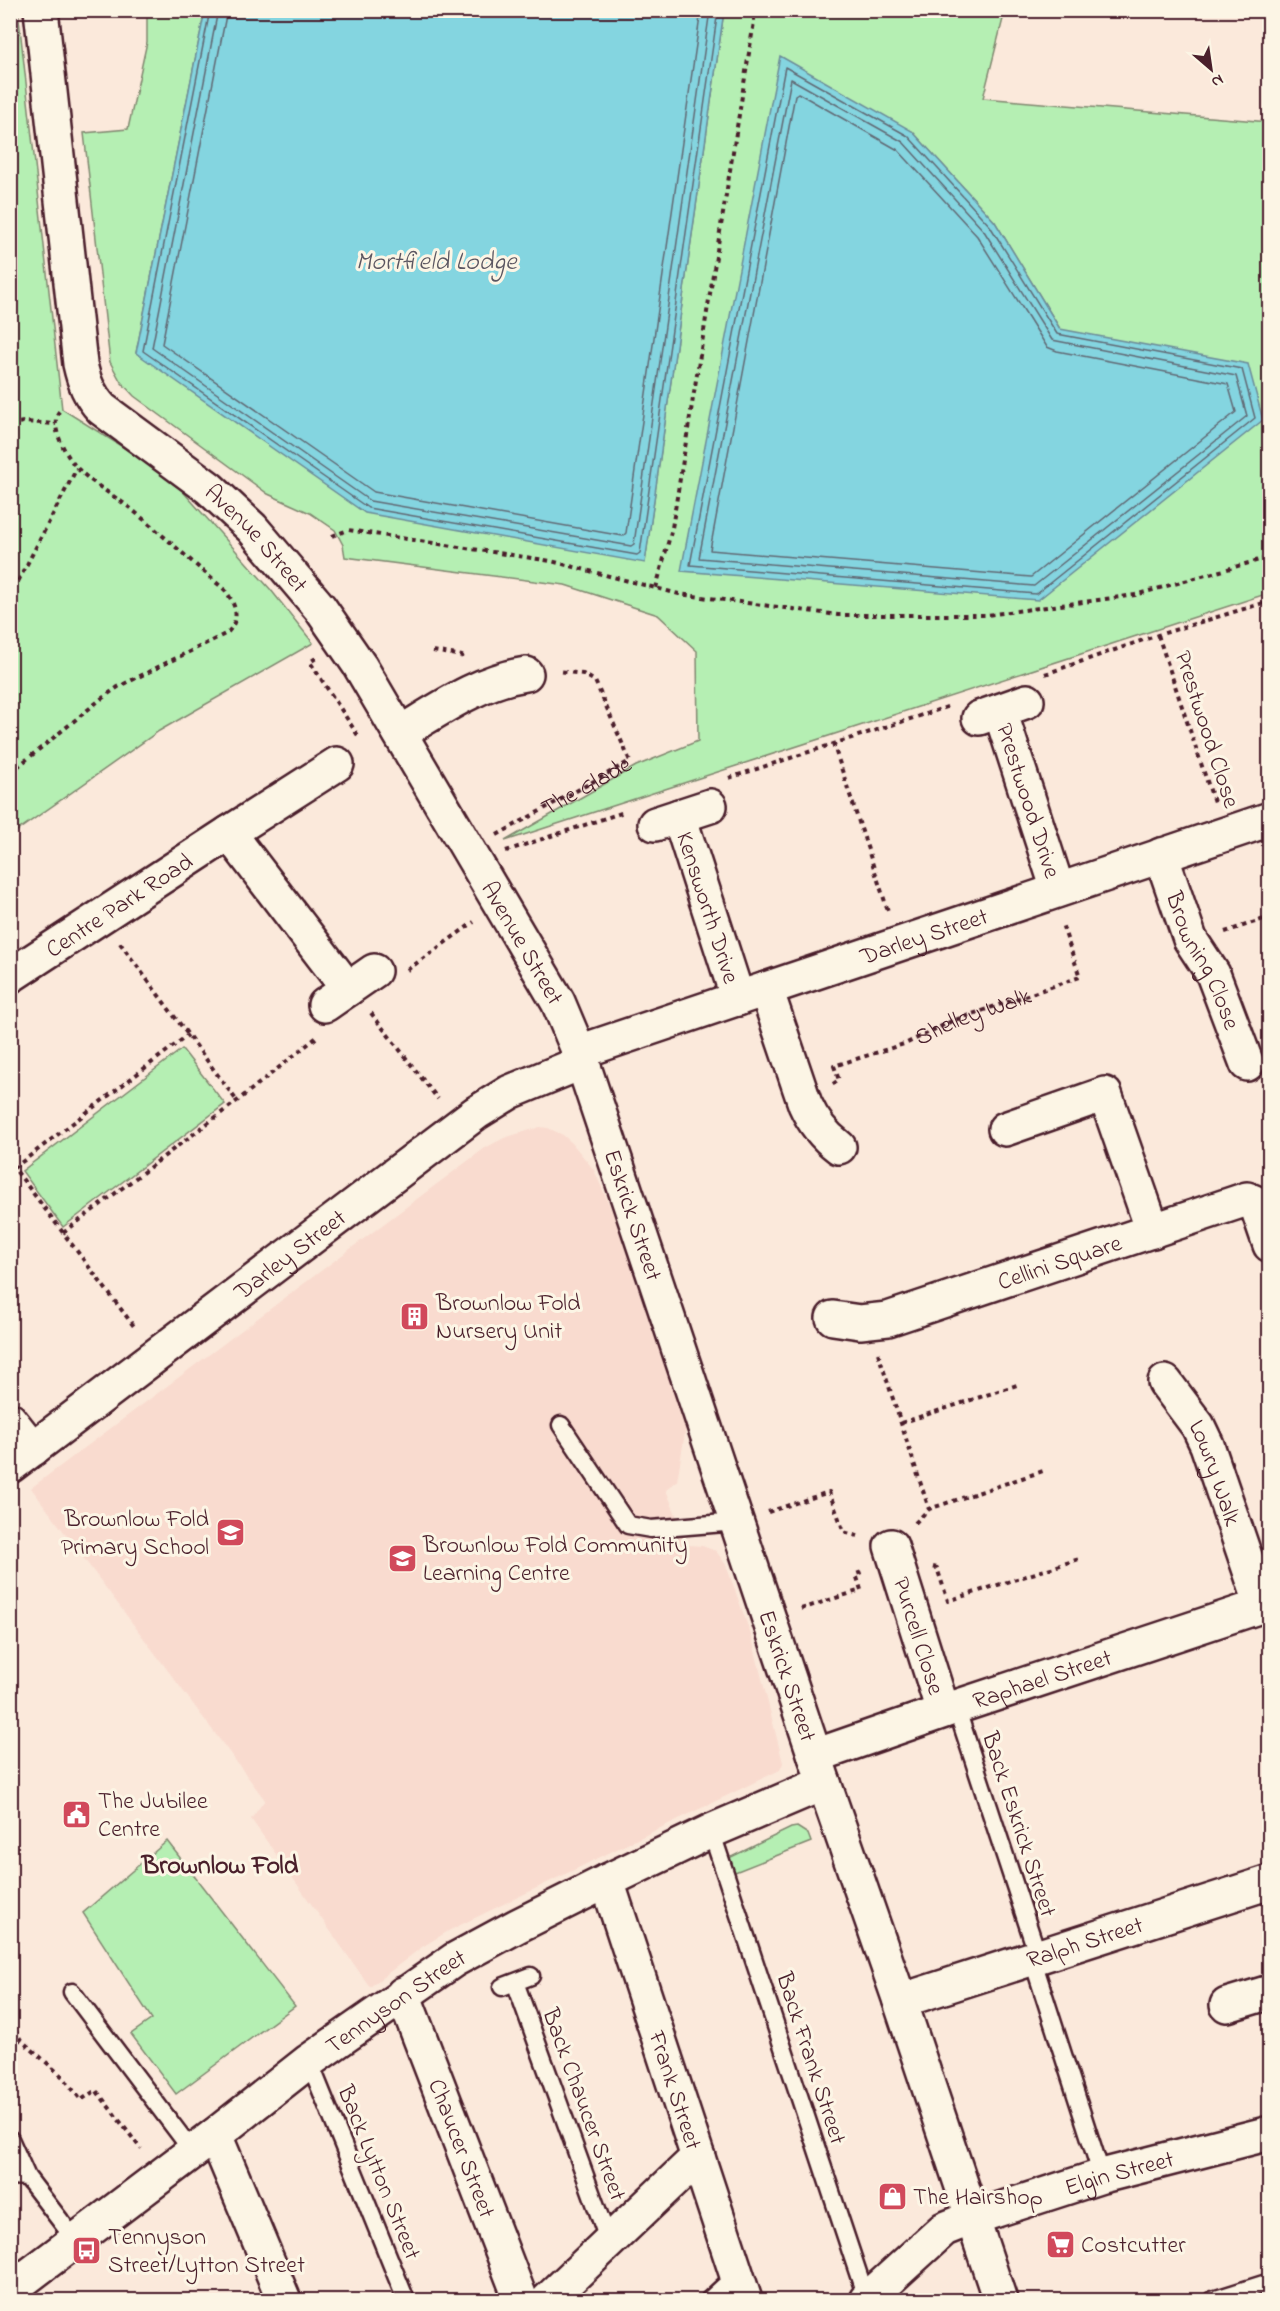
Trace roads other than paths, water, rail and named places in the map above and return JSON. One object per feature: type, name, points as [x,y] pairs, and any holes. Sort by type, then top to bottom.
[{"type":"street","name":"Avenue Street","points":[[41,10],[80,364],[91,398],[116,421],[209,488],[252,528],[343,639],[475,858],[558,1002],[581,1057]]},
{"type":"street","points":[[400,733],[484,684],[505,677],[526,674]]},
{"type":"street","name":"Prestwood Drive","points":[[1001,702],[1055,891]]},
{"type":"street","name":"Centre Park Road","points":[[10,976],[337,764]]},
{"type":"street","name":"Kensworth Drive","points":[[717,793],[667,820],[752,994]]},
{"type":"street","name":"Darley Street","points":[[22,1458],[459,1125],[510,1092],[581,1057],[752,994],[1269,819]]},
{"type":"street","points":[[229,832],[354,994]]},
{"type":"street","name":"Browning Close","points":[[1161,855],[1191,943],[1214,974],[1247,1064]]},
{"type":"street","points":[[752,994],[812,1119],[825,1137],[839,1148]]},
{"type":"street","name":"Eskrick Street","points":[[581,1057],[1000,2301]]},
{"type":"street","points":[[1005,1129],[1105,1094],[1153,1231]]},
{"type":"street","name":"Cellini Square","points":[[833,1318],[860,1322],[888,1318],[1255,1195],[1254,1202],[1269,1245]]},
{"type":"street","name":"Lowry Walk","points":[[1165,1382],[1198,1426],[1208,1445],[1266,1605]]},
{"type":"street","points":[[10,1420],[22,1458]]},
{"type":"street","name":"Purcell Close","points":[[894,1554],[949,1709]]},
{"type":"street","name":"Raphael Street","points":[[819,1769],[949,1709],[1266,1605]]},
{"type":"street","name":"Tennyson Street","points":[[10,2290],[204,2144],[309,2061],[454,1960],[489,1940],[711,1831],[819,1769]]},
{"type":"street","name":"Frank Street","points":[[607,1881],[741,2288]]},
{"type":"street","name":"Ralph Street","points":[[900,2001],[1269,1882]]},
{"type":"street","points":[[1227,2005],[1269,1992]]},
{"type":"street","name":"Chaucer Street","points":[[403,1994],[521,2301]]},
{"type":"street","name":"Elgin Street","points":[[866,2300],[944,2229],[1102,2176],[1269,2133]]},
{"type":"street","points":[[204,2144],[284,2301]]},
{"type":"street","points":[[548,2301],[698,2157]]},
{"type":"lane","points":[[561,1425],[628,1525],[651,1529],[737,1522]]},
{"type":"lane","name":"Back Eskrick Street","points":[[949,1709],[1035,1957],[1102,2176]]},
{"type":"lane","name":"Back Frank Street","points":[[711,1831],[866,2300]]},
{"type":"lane","name":"Back Chaucer Street","points":[[516,1982],[609,2241]]},
{"type":"lane","points":[[72,1992],[204,2144]]},
{"type":"lane","name":"Back Lytton Street","points":[[309,2061],[406,2301]]},
{"type":"lane","points":[[10,2139],[19,2177],[76,2241]]},
{"type":"lane","points":[[1213,2301],[1269,2282]]},
{"type":"lane","points":[[709,2301],[741,2288]]},
{"type":"water","name":"Mortfield Lodge","points":[[205,10],[724,11],[645,563],[365,513],[136,353]]},
{"type":"water","points":[[780,56],[912,131],[995,222],[1060,329],[1248,364],[1263,420],[1038,600],[681,571]]},
{"type":"place","name":"Brownlow Fold Nursery Unit","points":[[415,1316]]},
{"type":"place","name":"Brownlow Fold Primary School","points":[[230,1532]]},
{"type":"place","name":"Brownlow Fold Community Learning Centre","points":[[402,1558]]},
{"type":"place","name":"The Jubilee Centre","points":[[77,1814]]},
{"type":"place","name":"The Hairshop","points":[[892,2196]]},
{"type":"place","name":"Costcutter","points":[[1060,2244]]},
{"type":"place","name":"Tennyson Street/Lytton Street","points":[[87,2250]]},
{"type":"district","name":"Brownlow Fold","points":[[220,1864]]}]
